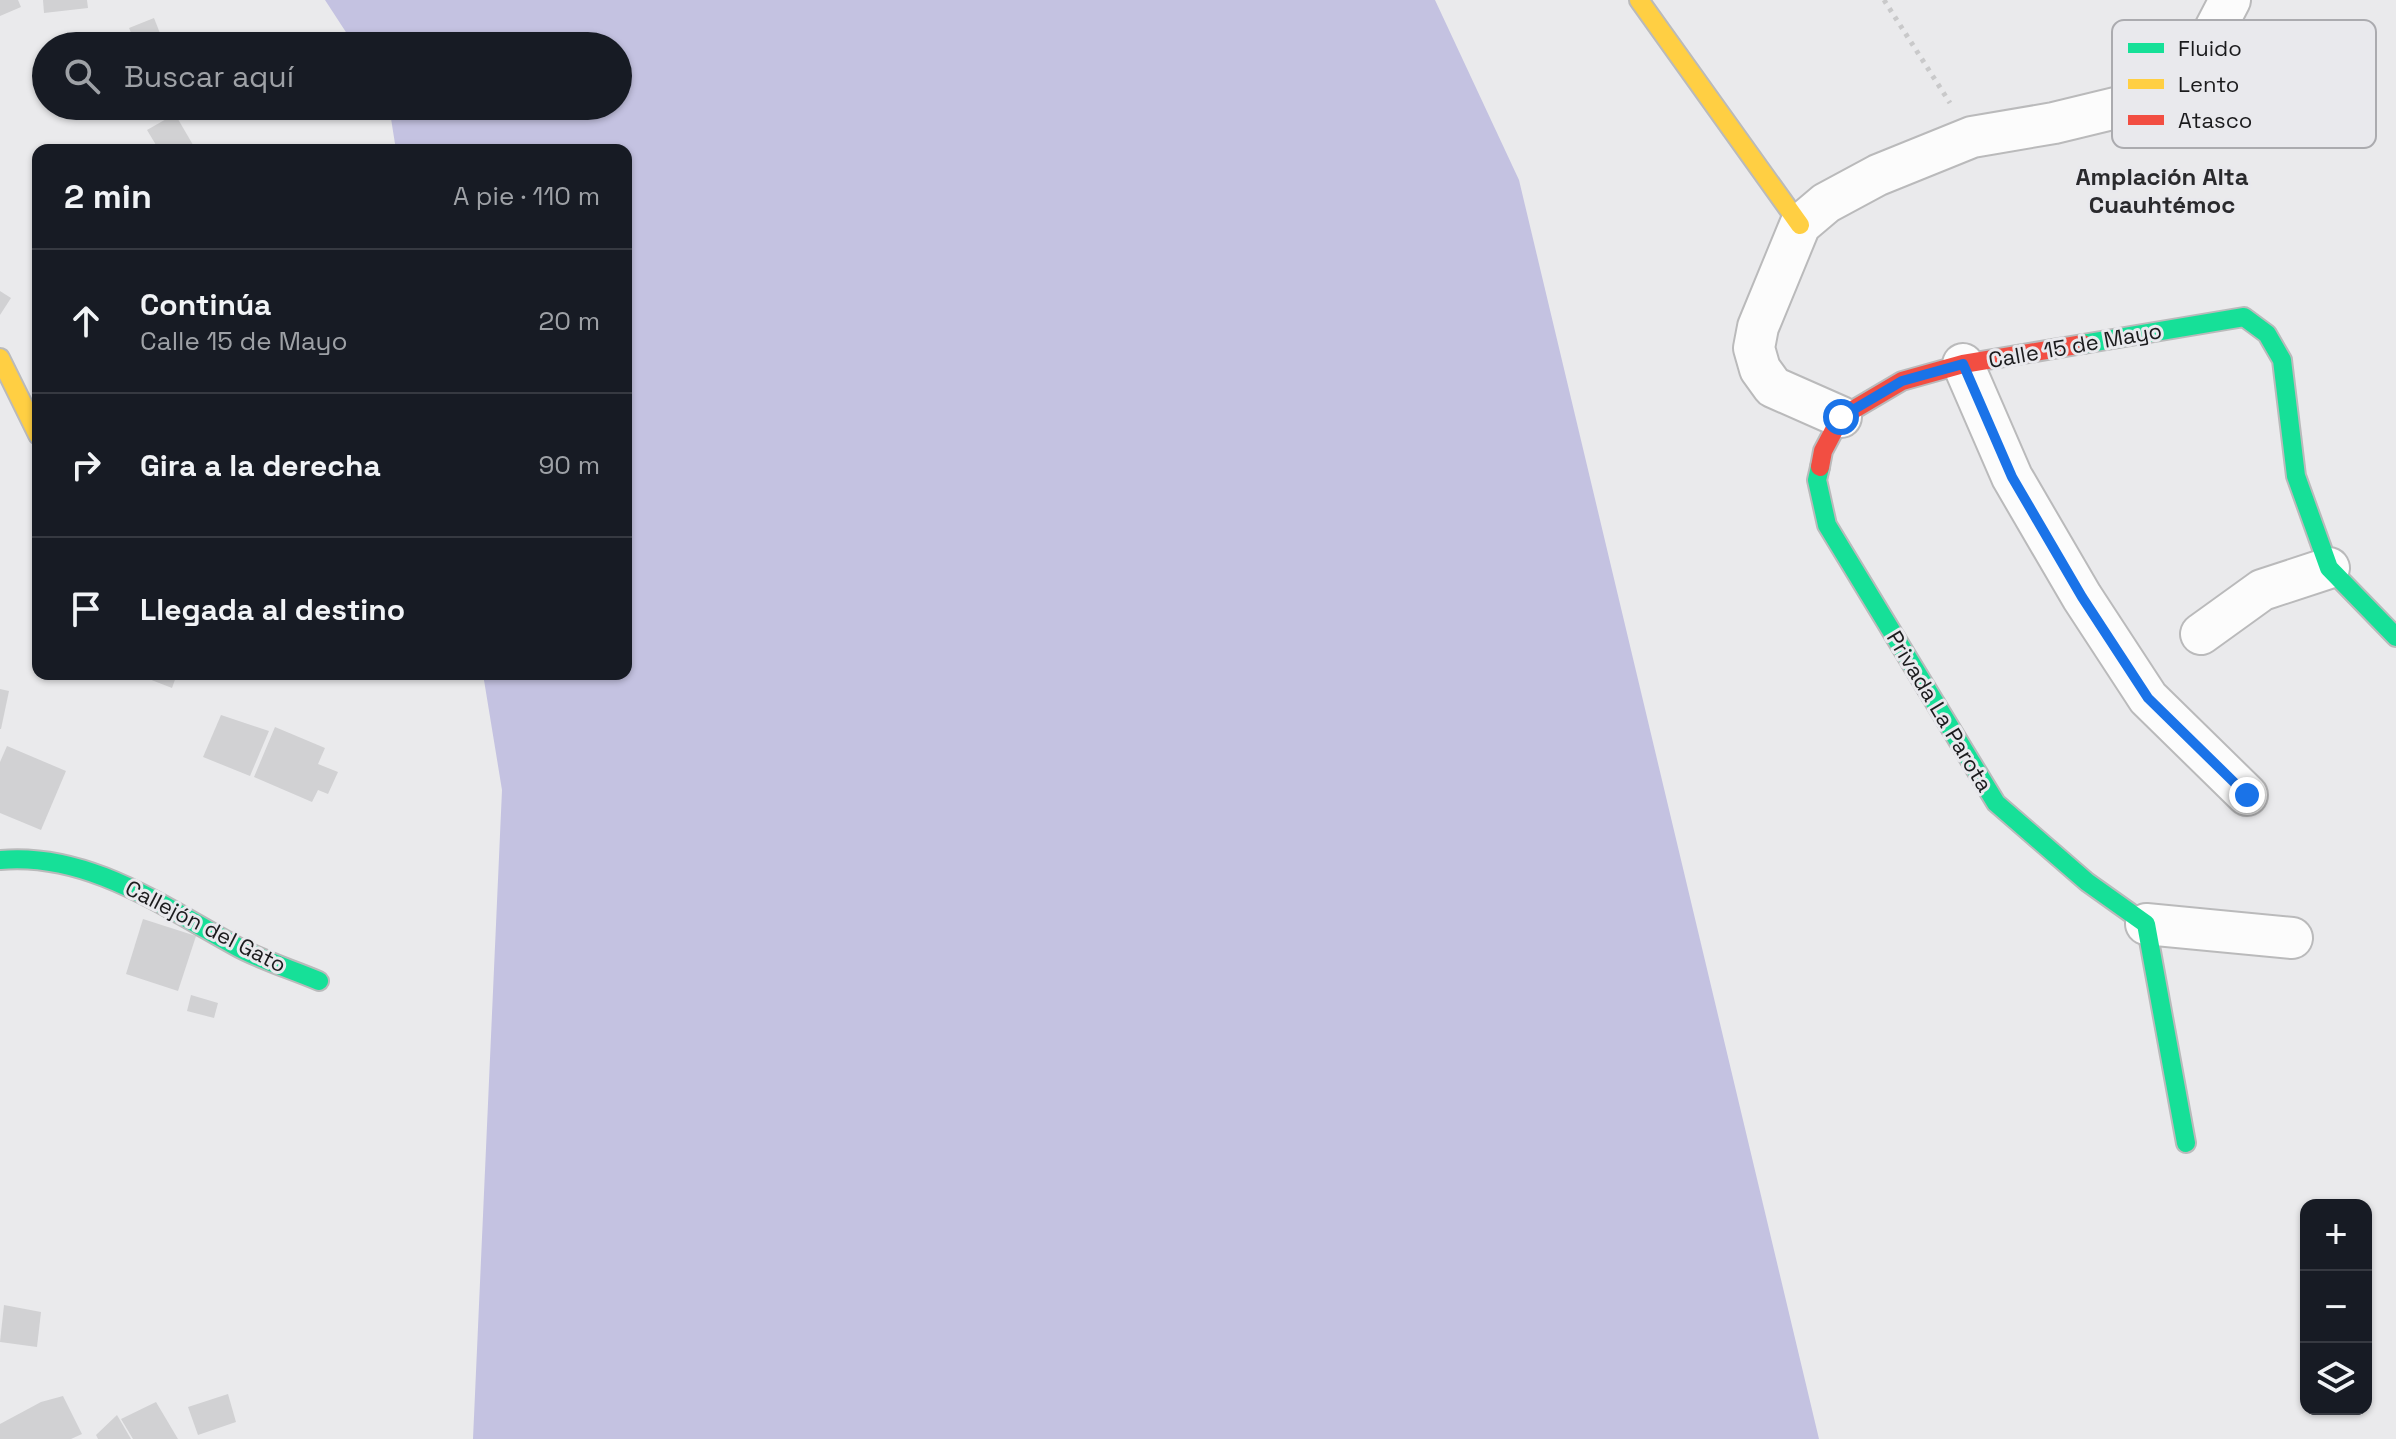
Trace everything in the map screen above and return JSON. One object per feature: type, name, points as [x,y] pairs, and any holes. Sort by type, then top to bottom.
[{"type":"street","points":[[1639,0],[1800,225]]},
{"type":"street","points":[[2220,20],[2230,0]]},
{"type":"street","points":[[1841,417],[1773,387],[1760,369],[1754,348],[1758,327],[1800,225],[1826,203],[1878,175],[1972,137],[2054,123],[2112,107]]},
{"type":"street","name":"Calle 15 de Mayo","points":[[1841,417],[1902,381],[1963,364],[2244,317],[2267,334],[2282,360],[2296,476],[2329,568]]},
{"type":"street","points":[[0,358],[32,423]]},
{"type":"street","points":[[1963,364],[2012,477],[2082,597],[2148,698],[2247,795]]},
{"type":"street","name":"Privada La Parota","points":[[1841,417],[1823,451],[1817,480],[1827,525],[1835,539],[1996,803],[2087,882],[2146,924]]},
{"type":"street","points":[[2201,634],[2262,590],[2329,568],[2396,637]]},
{"type":"street","name":"Callejón del Gato","points":[[0,860],[32,857],[127,884],[237,947],[319,981]]},
{"type":"street","points":[[2186,1143],[2146,924],[2292,938]]},
{"type":"path","points":[[1884,0],[1972,137]]},
{"type":"shaded area","points":[[325,0],[1435,0],[1519,180],[1819,1439],[473,1439],[502,790],[484,680],[632,680],[632,144],[395,144],[391,120],[632,120],[632,32],[346,32]]},
{"type":"building","points":[[0,0],[18,0],[21,7],[0,16]]},
{"type":"building","points":[[43,0],[87,0],[88,8],[44,13]]},
{"type":"building","points":[[154,18],[160,32],[131,32],[129,28]]},
{"type":"building","points":[[164,120],[178,120],[192,144],[155,144],[147,130]]},
{"type":"building","points":[[0,291],[11,298],[0,315]]},
{"type":"building","points":[[151,680],[175,680],[172,688]]},
{"type":"building","points":[[0,689],[9,691],[1,729],[0,729]]},
{"type":"building","points":[[221,715],[269,731],[250,776],[203,757]]},
{"type":"building","points":[[275,727],[325,748],[318,764],[338,772],[328,794],[318,790],[312,802],[254,777]]},
{"type":"building","points":[[7,746],[66,771],[41,830],[0,813],[0,762]]},
{"type":"building","points":[[143,919],[196,936],[178,991],[126,974]]},
{"type":"building","points":[[191,995],[218,1003],[214,1018],[187,1011]]},
{"type":"building","points":[[4,1305],[41,1312],[37,1347],[0,1342]]},
{"type":"building","points":[[228,1394],[236,1422],[198,1435],[188,1407]]},
{"type":"building","points":[[63,1396],[82,1434],[71,1439],[0,1439],[0,1424],[41,1402]]},
{"type":"building","points":[[156,1402],[178,1439],[133,1439],[121,1419]]},
{"type":"building","points":[[117,1415],[131,1439],[98,1439],[96,1435]]},
{"type":"traffic: fast","points":[[2083,344],[2244,317],[2267,334],[2282,360],[2296,476],[2329,568],[2396,637]]},
{"type":"traffic: fast","points":[[1820,467],[1817,480],[1827,525],[1996,803],[2087,882],[2146,924],[2186,1143]]},
{"type":"traffic: fast","points":[[0,860],[63,864],[93,873],[151,898],[244,950],[319,981]]},
{"type":"traffic: slow","points":[[1639,0],[1800,225]]},
{"type":"traffic: slow","points":[[0,358],[32,423]]},
{"type":"traffic: jam","points":[[1820,467],[1823,451],[1841,417],[1902,381],[1963,364],[2083,344]]},
{"type":"district","name":"Amplación Alta Cuauhtémoc","points":[[2162,191]]},
{"type":"route","points":[[1841,417],[1902,381],[1963,364],[2012,477],[2082,597],[2148,698],[2247,795]]}]
